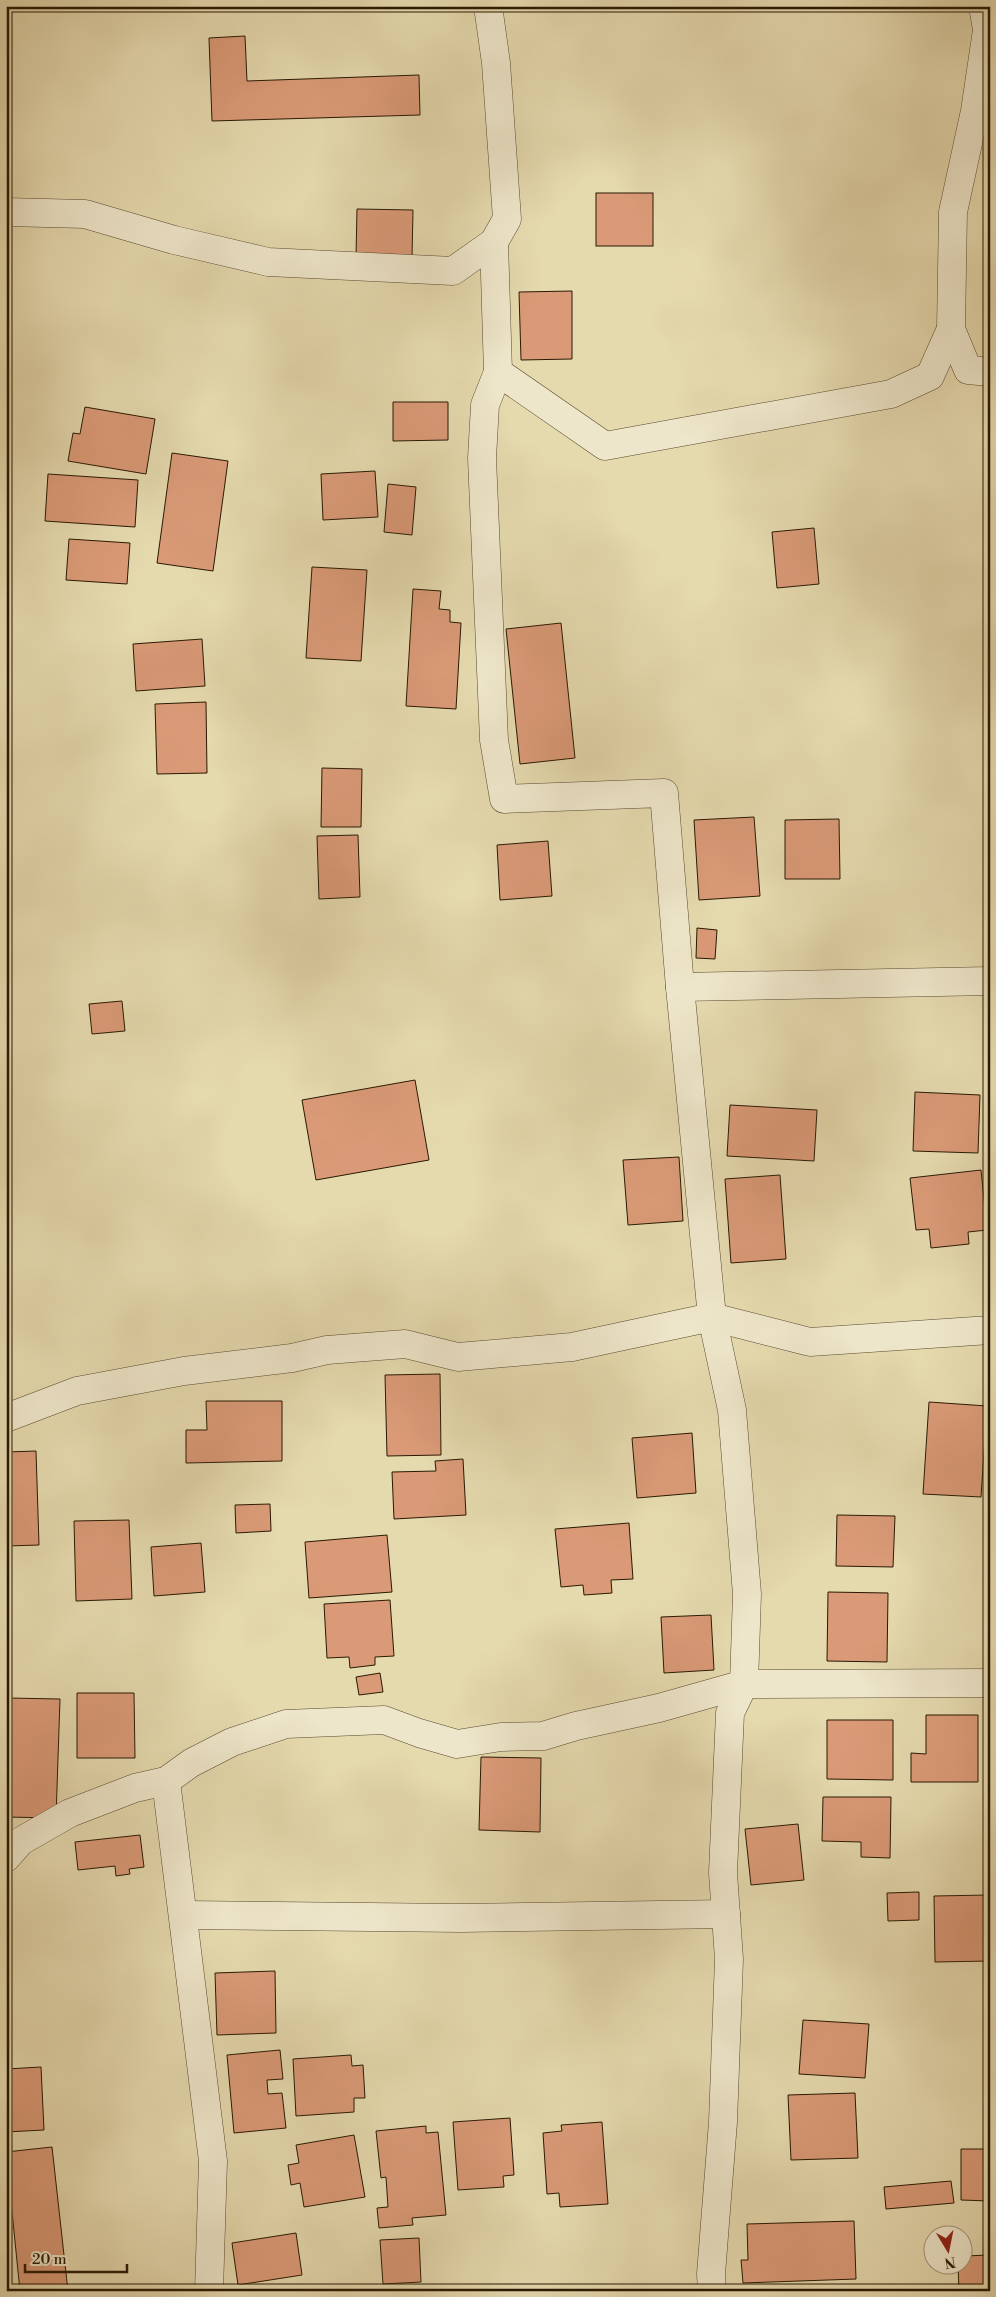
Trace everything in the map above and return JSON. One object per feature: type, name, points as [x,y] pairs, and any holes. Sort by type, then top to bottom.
[{"type":"street","points":[[6,212],[85,214],[174,240],[268,262],[453,271],[494,242],[507,219],[496,63],[488,6]]},
{"type":"street","points":[[498,372],[605,446],[891,394],[930,376],[950,329],[953,212],[975,111],[988,30],[983,6]]},
{"type":"street","points":[[494,242],[498,372],[485,405],[482,458],[494,740],[504,799],[664,793],[680,987],[712,1317],[732,1410],[747,1594],[744,1684],[730,1713],[723,1873],[729,1959],[723,2122],[711,2274],[712,2291]]},
{"type":"street","points":[[950,329],[968,370],[990,372]]},
{"type":"street","points":[[680,987],[990,981]]},
{"type":"street","points":[[6,1418],[77,1391],[119,1382],[184,1371],[292,1358],[327,1350],[405,1344],[458,1357],[562,1348],[712,1317],[810,1342],[990,1330]]},
{"type":"street","points":[[6,1858],[21,1841],[70,1813],[135,1788],[166,1781],[191,1763],[232,1742],[286,1724],[384,1720],[457,1744],[501,1737],[543,1736],[576,1726],[659,1708],[744,1684],[990,1683]]},
{"type":"street","points":[[166,1781],[213,2161],[209,2291]]},
{"type":"street","points":[[184,1916],[461,1918],[726,1914]]},
{"type":"building","points":[[245,36],[247,81],[419,75],[420,115],[212,121],[209,38]]},
{"type":"building","points":[[596,193],[653,193],[653,246],[596,246]]},
{"type":"building","points":[[357,209],[413,210],[412,258],[356,256]]},
{"type":"building","points":[[572,291],[572,359],[521,360],[519,292]]},
{"type":"building","points":[[393,402],[448,402],[448,440],[393,441]]},
{"type":"building","points":[[85,407],[155,419],[146,474],[68,461],[73,433],[80,434]]},
{"type":"building","points":[[172,453],[228,461],[213,571],[157,563]]},
{"type":"building","points":[[375,471],[378,517],[323,520],[321,474]]},
{"type":"building","points":[[48,474],[138,480],[135,527],[45,521]]},
{"type":"building","points":[[388,484],[416,487],[412,535],[384,532]]},
{"type":"building","points":[[814,528],[819,584],[777,588],[772,532]]},
{"type":"building","points":[[69,539],[130,543],[127,584],[66,580]]},
{"type":"building","points":[[312,567],[367,570],[361,661],[306,658]]},
{"type":"building","points":[[413,589],[441,591],[439,609],[450,610],[450,622],[461,623],[456,709],[406,706]]},
{"type":"building","points":[[561,623],[575,758],[520,764],[506,629]]},
{"type":"building","points":[[202,639],[205,686],[136,691],[133,644]]},
{"type":"building","points":[[206,702],[207,773],[157,774],[155,704]]},
{"type":"building","points":[[322,768],[362,769],[361,827],[321,827]]},
{"type":"building","points":[[754,817],[760,896],[699,900],[694,820]]},
{"type":"building","points":[[839,819],[840,879],[785,879],[785,820]]},
{"type":"building","points":[[358,835],[360,897],[319,899],[317,836]]},
{"type":"building","points":[[548,841],[552,896],[500,900],[497,845]]},
{"type":"building","points":[[697,928],[717,930],[715,959],[696,958]]},
{"type":"building","points":[[122,1001],[125,1031],[92,1034],[89,1004]]},
{"type":"building","points":[[415,1080],[429,1160],[316,1180],[302,1100]]},
{"type":"building","points":[[915,1092],[980,1095],[978,1153],[913,1151]]},
{"type":"building","points":[[730,1105],[817,1110],[814,1161],[727,1156]]},
{"type":"building","points":[[679,1157],[683,1221],[628,1225],[623,1160]]},
{"type":"building","points":[[981,1170],[987,1230],[968,1232],[969,1244],[931,1248],[929,1229],[916,1230],[910,1178]]},
{"type":"building","points":[[780,1175],[786,1259],[731,1263],[725,1179]]},
{"type":"building","points":[[440,1374],[441,1455],[387,1456],[385,1375]]},
{"type":"building","points":[[206,1401],[282,1401],[282,1461],[186,1463],[186,1430],[207,1430]]},
{"type":"building","points":[[929,1402],[987,1406],[981,1497],[923,1494]]},
{"type":"building","points":[[692,1433],[696,1493],[637,1498],[632,1438]]},
{"type":"building","points":[[36,1451],[39,1545],[6,1546],[6,1452]]},
{"type":"building","points":[[463,1459],[466,1515],[394,1519],[392,1472],[436,1471],[435,1461]]},
{"type":"building","points":[[270,1504],[271,1531],[236,1533],[235,1505]]},
{"type":"building","points":[[837,1515],[895,1516],[893,1567],[836,1566]]},
{"type":"building","points":[[129,1520],[132,1599],[76,1601],[74,1521]]},
{"type":"building","points":[[629,1523],[633,1579],[611,1580],[612,1593],[584,1595],[583,1585],[561,1587],[555,1529]]},
{"type":"building","points":[[387,1535],[392,1592],[309,1598],[305,1542]]},
{"type":"building","points":[[201,1543],[205,1592],[154,1596],[151,1547]]},
{"type":"building","points":[[828,1592],[888,1593],[887,1662],[827,1661]]},
{"type":"building","points":[[390,1600],[394,1656],[375,1657],[375,1665],[350,1668],[349,1657],[327,1658],[324,1604]]},
{"type":"building","points":[[711,1615],[714,1670],[664,1673],[661,1617]]},
{"type":"building","points":[[380,1673],[383,1692],[359,1695],[356,1677]]},
{"type":"building","points":[[77,1693],[134,1693],[135,1758],[77,1758]]},
{"type":"building","points":[[8,1698],[60,1699],[56,1818],[6,1817]]},
{"type":"building","points":[[926,1715],[978,1715],[978,1782],[911,1782],[911,1753],[926,1754]]},
{"type":"building","points":[[827,1720],[893,1720],[893,1780],[827,1779]]},
{"type":"building","points":[[481,1757],[541,1758],[540,1832],[479,1830]]},
{"type":"building","points":[[823,1797],[891,1797],[890,1858],[861,1857],[861,1842],[822,1841]]},
{"type":"building","points":[[798,1824],[804,1880],[751,1885],[745,1829]]},
{"type":"building","points":[[140,1835],[144,1867],[129,1869],[130,1874],[116,1876],[115,1866],[78,1870],[75,1842]]},
{"type":"building","points":[[919,1892],[919,1920],[888,1921],[887,1893]]},
{"type":"building","points":[[990,1895],[990,1961],[935,1962],[934,1896]]},
{"type":"building","points":[[275,1971],[276,2033],[217,2035],[215,1973]]},
{"type":"building","points":[[803,2020],[869,2024],[865,2078],[799,2074]]},
{"type":"building","points":[[280,2050],[283,2079],[267,2080],[268,2094],[282,2093],[286,2128],[234,2133],[227,2055]]},
{"type":"building","points":[[351,2055],[352,2066],[363,2065],[365,2098],[354,2098],[354,2112],[296,2116],[293,2059]]},
{"type":"building","points":[[41,2067],[44,2130],[6,2132],[6,2069]]},
{"type":"building","points":[[855,2093],[858,2158],[791,2160],[788,2095]]},
{"type":"building","points":[[510,2118],[514,2175],[503,2176],[504,2187],[458,2190],[453,2122]]},
{"type":"building","points":[[602,2122],[608,2204],[560,2207],[559,2193],[547,2194],[543,2133],[562,2131],[561,2125]]},
{"type":"building","points":[[426,2126],[426,2133],[438,2132],[446,2215],[412,2218],[413,2225],[379,2228],[377,2208],[388,2207],[386,2177],[381,2178],[376,2131]]},
{"type":"building","points":[[354,2135],[365,2197],[304,2207],[300,2183],[291,2185],[288,2165],[299,2163],[296,2145]]},
{"type":"building","points":[[52,2147],[68,2291],[20,2291],[6,2152]]},
{"type":"building","points":[[961,2149],[990,2149],[990,2201],[961,2200]]},
{"type":"building","points":[[951,2181],[954,2203],[886,2209],[884,2187]]},
{"type":"building","points":[[854,2221],[856,2279],[743,2283],[741,2260],[748,2260],[747,2224]]},
{"type":"building","points":[[296,2233],[302,2275],[238,2285],[232,2243]]},
{"type":"building","points":[[419,2238],[421,2282],[383,2284],[380,2240]]},
{"type":"building","points":[[990,2255],[990,2291],[959,2291],[958,2274],[974,2274],[974,2256]]},
{"type":"building","points":[[798,2287],[857,2288],[857,2291],[798,2291]]}]
